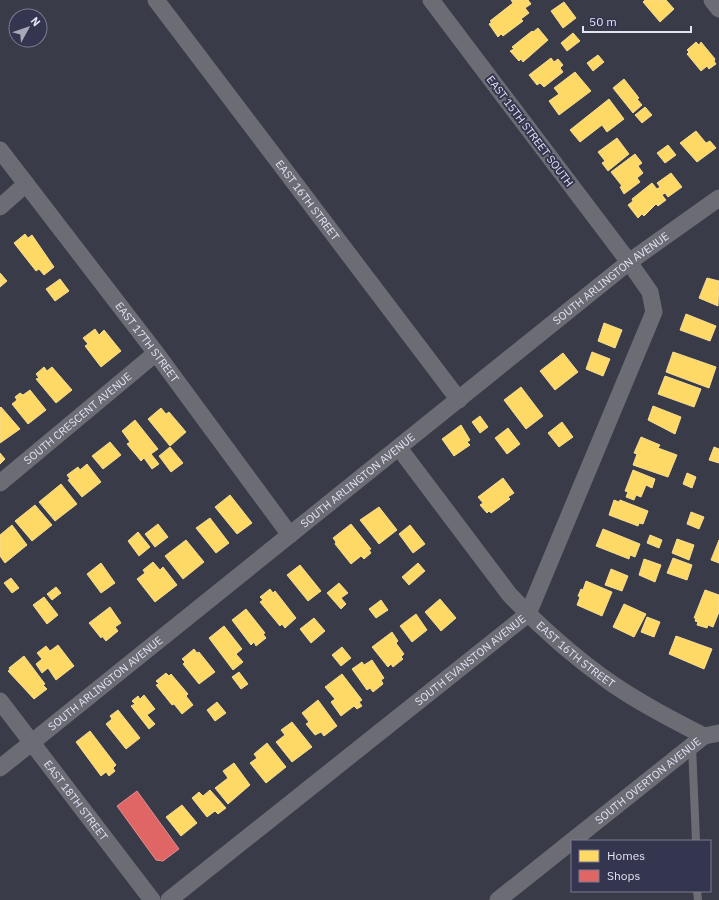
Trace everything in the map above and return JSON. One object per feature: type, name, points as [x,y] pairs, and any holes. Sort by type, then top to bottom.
[{"type":"street","name":"EAST 16TH STREET","points":[[156,0],[459,400]]},
{"type":"street","name":"EAST 15TH STREET SOUTH","points":[[431,0],[629,262]]},
{"type":"street","points":[[712,0],[719,9]]},
{"type":"street","name":"EAST 17TH STREET","points":[[0,150],[156,353],[290,536]]},
{"type":"street","points":[[0,207],[26,184]]},
{"type":"street","name":"SOUTH ARLINGTON AVENUE","points":[[0,768],[629,262],[719,198]]},
{"type":"street","name":"SOUTH EVANSTON AVENUE","points":[[169,900],[528,614],[654,312],[650,292],[629,262]]},
{"type":"street","name":"SOUTH CRESCENT AVENUE","points":[[0,483],[156,353]]},
{"type":"street","name":"EAST 16TH STREET","points":[[399,448],[510,594],[528,614],[568,650],[612,683],[705,738]]},
{"type":"street","name":"EAST 18TH STREET","points":[[0,701],[152,900]]},
{"type":"street","name":"SOUTH OVERTON AVENUE","points":[[573,840],[705,738]]},
{"type":"street","name":"SOUTH OVERTON AVENUE","points":[[498,900],[571,842]]},
{"type":"lane","points":[[696,840],[705,738]]},
{"type":"building: Homes","points":[[511,0],[528,0],[531,4],[525,8],[529,13],[521,19],[523,21],[503,36],[501,34],[498,37],[489,24],[492,22],[490,21],[513,3]]},
{"type":"building: Homes","points":[[645,0],[666,0],[674,9],[660,22],[643,2]]},
{"type":"building: Homes","points":[[564,2],[576,18],[563,28],[551,11]]},
{"type":"building: Homes","points":[[538,28],[548,40],[523,62],[521,59],[519,61],[510,51],[514,49],[512,47]]},
{"type":"building: Homes","points":[[573,33],[580,41],[567,51],[561,43]]},
{"type":"building: Homes","points":[[696,42],[699,45],[701,42],[715,59],[714,61],[716,64],[709,69],[707,66],[701,71],[687,54],[689,52],[687,50]]},
{"type":"building: Homes","points":[[598,55],[604,62],[593,71],[587,63]]},
{"type":"building: Homes","points":[[551,58],[554,62],[558,59],[563,65],[560,68],[563,72],[544,87],[540,83],[537,85],[529,75]]},
{"type":"building: Homes","points":[[575,72],[591,91],[559,115],[549,101],[559,94],[554,88]]},
{"type":"building: Homes","points":[[624,79],[639,98],[637,99],[642,105],[633,113],[613,88]]},
{"type":"building: Homes","points":[[609,99],[624,119],[607,132],[602,125],[580,142],[570,130]]},
{"type":"building: Homes","points":[[645,107],[652,115],[642,123],[635,115]]},
{"type":"building: Homes","points":[[696,131],[706,143],[710,141],[716,148],[697,162],[680,143]]},
{"type":"building: Homes","points":[[617,138],[629,154],[608,171],[602,163],[605,161],[598,152]]},
{"type":"building: Homes","points":[[668,145],[676,155],[665,163],[657,153]]},
{"type":"building: Homes","points":[[635,154],[642,163],[638,166],[643,173],[637,178],[640,182],[624,194],[620,187],[622,186],[611,172]]},
{"type":"building: Homes","points":[[671,173],[682,187],[668,197],[665,193],[662,195],[666,200],[658,206],[656,204],[644,216],[642,214],[638,218],[628,205],[633,201],[632,199],[652,183],[657,189],[660,187],[657,183]]},
{"type":"building: Homes","points":[[25,234],[28,238],[32,235],[54,267],[44,275],[39,269],[36,271],[14,243]]},
{"type":"building: Homes","points":[[0,273],[7,281],[0,287]]},
{"type":"building: Homes","points":[[707,278],[719,281],[718,306],[699,298]]},
{"type":"building: Homes","points":[[60,279],[69,291],[55,301],[46,289]]},
{"type":"building: Homes","points":[[686,314],[716,326],[710,341],[680,330]]},
{"type":"building: Homes","points":[[604,323],[622,330],[615,348],[598,341]]},
{"type":"building: Homes","points":[[95,329],[99,335],[104,330],[121,351],[101,367],[85,346],[88,344],[83,338]]},
{"type":"building: Homes","points":[[592,352],[610,359],[603,376],[586,369]]},
{"type":"building: Homes","points":[[673,352],[716,367],[709,388],[666,372]]},
{"type":"building: Homes","points":[[563,353],[578,372],[555,390],[540,371]]},
{"type":"building: Homes","points":[[44,367],[47,371],[52,367],[72,390],[56,403],[36,379],[39,378],[36,374]]},
{"type":"building: Homes","points":[[665,376],[701,389],[694,407],[658,394]]},
{"type":"building: Homes","points":[[521,387],[543,416],[526,429],[504,400]]},
{"type":"building: Homes","points":[[30,390],[46,410],[28,424],[12,404],[17,400],[15,397],[20,393],[23,395]]},
{"type":"building: Homes","points":[[653,406],[681,417],[675,434],[648,420]]},
{"type":"building: Homes","points":[[1,407],[20,429],[0,443],[0,408]]},
{"type":"building: Homes","points":[[161,408],[166,414],[169,412],[186,432],[170,446],[148,419]]},
{"type":"building: Homes","points":[[480,416],[488,427],[480,433],[472,422]]},
{"type":"building: Homes","points":[[135,420],[158,449],[151,454],[159,464],[152,469],[144,458],[141,461],[127,444],[130,442],[122,431]]},
{"type":"building: Homes","points":[[562,422],[573,437],[559,447],[548,433]]},
{"type":"building: Homes","points":[[461,425],[470,440],[467,442],[470,445],[454,456],[442,439]]},
{"type":"building: Homes","points":[[508,428],[520,444],[507,454],[495,438]]},
{"type":"building: Homes","points":[[641,437],[660,445],[658,448],[677,455],[668,477],[633,465],[637,454],[634,453]]},
{"type":"building: Homes","points":[[110,442],[121,455],[103,469],[92,456]]},
{"type":"building: Homes","points":[[170,447],[183,463],[171,472],[159,456]]},
{"type":"building: Homes","points":[[714,447],[719,449],[719,463],[709,460]]},
{"type":"building: Homes","points":[[0,453],[5,459],[0,464]]},
{"type":"building: Homes","points":[[87,464],[101,482],[82,497],[68,480],[70,479],[67,475],[78,467],[80,470]]},
{"type":"building: Homes","points":[[633,470],[655,479],[652,488],[646,485],[641,497],[636,495],[634,500],[626,497],[628,492],[625,491]]},
{"type":"building: Homes","points":[[687,473],[696,477],[692,488],[683,484]]},
{"type":"building: Homes","points":[[503,478],[514,493],[508,497],[510,499],[491,513],[489,511],[487,513],[480,505],[483,503],[478,497]]},
{"type":"building: Homes","points":[[61,484],[77,504],[55,521],[39,502]]},
{"type":"building: Homes","points":[[230,495],[252,523],[237,534],[215,507]]},
{"type":"building: Homes","points":[[614,500],[619,502],[620,500],[648,511],[643,524],[639,523],[638,526],[609,515]]},
{"type":"building: Homes","points":[[35,505],[52,525],[32,541],[15,521]]},
{"type":"building: Homes","points":[[379,507],[397,530],[379,544],[360,520]]},
{"type":"building: Homes","points":[[691,512],[704,517],[699,529],[687,524]]},
{"type":"building: Homes","points":[[210,518],[229,543],[216,553],[196,528]]},
{"type":"building: Homes","points":[[158,524],[168,537],[155,547],[145,534]]},
{"type":"building: Homes","points":[[351,524],[371,549],[369,550],[371,553],[364,559],[361,556],[351,564],[335,544],[336,542],[333,538]]},
{"type":"building: Homes","points":[[12,525],[27,545],[5,563],[0,556],[0,535]]},
{"type":"building: Homes","points":[[410,525],[425,544],[413,553],[399,534]]},
{"type":"building: Homes","points":[[603,529],[640,544],[635,557],[630,555],[629,559],[596,546]]},
{"type":"building: Homes","points":[[138,532],[150,547],[139,556],[128,541]]},
{"type":"building: Homes","points":[[650,535],[662,540],[659,548],[647,543]]},
{"type":"building: Homes","points":[[677,539],[694,545],[689,560],[672,553]]},
{"type":"building: Homes","points":[[186,540],[204,562],[183,579],[165,556]]},
{"type":"building: Homes","points":[[719,540],[719,563],[711,560]]},
{"type":"building: Homes","points":[[673,558],[692,565],[687,580],[667,573]]},
{"type":"building: Homes","points":[[644,559],[661,565],[655,582],[639,575]]},
{"type":"building: Homes","points":[[153,562],[160,570],[163,567],[177,585],[155,602],[137,579],[145,573],[143,570]]},
{"type":"building: Homes","points":[[101,563],[115,583],[101,593],[87,574]]},
{"type":"building: Homes","points":[[418,563],[425,571],[409,585],[402,577]]},
{"type":"building: Homes","points":[[300,565],[321,591],[308,601],[287,575]]},
{"type":"building: Homes","points":[[611,569],[628,576],[622,591],[605,585]]},
{"type":"building: Homes","points":[[11,578],[19,588],[12,593],[4,583]]},
{"type":"building: Homes","points":[[586,581],[612,592],[602,616],[577,605],[580,597],[578,596],[581,589],[583,590]]},
{"type":"building: Homes","points":[[339,583],[348,593],[341,598],[346,604],[341,609],[327,593]]},
{"type":"building: Homes","points":[[56,587],[61,593],[52,600],[47,594]]},
{"type":"building: Homes","points":[[270,589],[273,593],[275,591],[296,618],[285,628],[282,624],[280,626],[260,602],[263,600],[260,597]]},
{"type":"building: Homes","points":[[705,590],[719,595],[719,612],[713,627],[708,625],[707,628],[697,625],[698,622],[695,621],[696,618],[694,618]]},
{"type":"building: Homes","points":[[44,597],[58,615],[47,624],[33,605]]},
{"type":"building: Homes","points":[[440,599],[456,618],[441,631],[425,612]]},
{"type":"building: Homes","points":[[381,600],[388,610],[376,618],[369,609]]},
{"type":"building: Homes","points":[[624,604],[646,614],[634,637],[613,627]]},
{"type":"building: Homes","points":[[110,607],[121,623],[115,627],[118,631],[106,641],[102,636],[101,638],[89,623]]},
{"type":"building: Homes","points":[[246,609],[265,633],[263,634],[266,638],[256,646],[254,642],[251,645],[232,620]]},
{"type":"building: Homes","points":[[416,614],[427,630],[412,642],[400,626]]},
{"type":"building: Homes","points":[[647,617],[660,622],[654,637],[641,632]]},
{"type":"building: Homes","points":[[314,618],[325,631],[311,643],[300,629]]},
{"type":"building: Homes","points":[[224,626],[242,649],[236,654],[243,662],[233,670],[209,638]]},
{"type":"building: Homes","points":[[392,632],[398,641],[396,643],[404,654],[401,657],[403,659],[393,667],[391,664],[388,667],[372,647]]},
{"type":"building: Homes","points":[[676,636],[712,649],[704,669],[669,654]]},
{"type":"building: Homes","points":[[58,645],[74,666],[56,680],[48,668],[42,673],[36,664],[42,659],[37,653],[46,646],[50,651]]},
{"type":"building: Homes","points":[[342,647],[351,658],[341,666],[332,655]]},
{"type":"building: Homes","points":[[194,649],[197,653],[199,652],[215,672],[199,684],[183,664],[185,662],[182,659]]},
{"type":"building: Homes","points":[[24,656],[45,684],[43,685],[47,689],[34,699],[8,671],[10,670],[9,668]]},
{"type":"building: Homes","points":[[372,660],[384,678],[381,680],[383,684],[373,692],[370,688],[367,690],[352,669],[362,662],[364,665]]},
{"type":"building: Homes","points":[[239,672],[248,684],[241,689],[232,677]]},
{"type":"building: Homes","points":[[166,673],[169,676],[171,674],[188,694],[186,696],[193,705],[182,714],[174,704],[172,705],[156,685],[159,684],[156,681]]},
{"type":"building: Homes","points":[[342,674],[362,700],[359,702],[362,706],[357,709],[354,706],[341,716],[331,702],[335,699],[325,687]]},
{"type":"building: Homes","points":[[144,695],[155,709],[147,715],[155,724],[149,729],[131,706],[135,704],[132,701],[138,696],[140,699]]},
{"type":"building: Homes","points":[[318,700],[337,726],[324,736],[321,732],[315,735],[306,724],[309,722],[302,713]]},
{"type":"building: Homes","points":[[217,702],[226,713],[215,721],[207,710]]},
{"type":"building: Homes","points":[[118,710],[140,738],[126,749],[106,724],[112,719],[110,716]]},
{"type":"building: Homes","points":[[292,722],[312,747],[292,762],[276,742],[285,735],[281,730]]},
{"type":"building: Homes","points":[[90,731],[116,765],[113,768],[115,771],[109,776],[106,772],[101,776],[76,742]]},
{"type":"building: Homes","points":[[267,743],[286,767],[266,783],[250,763],[257,758],[254,754]]},
{"type":"building: Homes","points":[[234,763],[250,785],[228,804],[215,788],[228,778],[223,771]]},
{"type":"building: Homes","points":[[210,790],[226,808],[218,814],[215,811],[207,817],[192,798],[199,792],[203,796]]},
{"type":"building: Homes","points":[[182,805],[197,823],[181,836],[166,817]]},
{"type":"building: Shops","points":[[137,791],[179,849],[163,861],[156,860],[117,806]]}]
